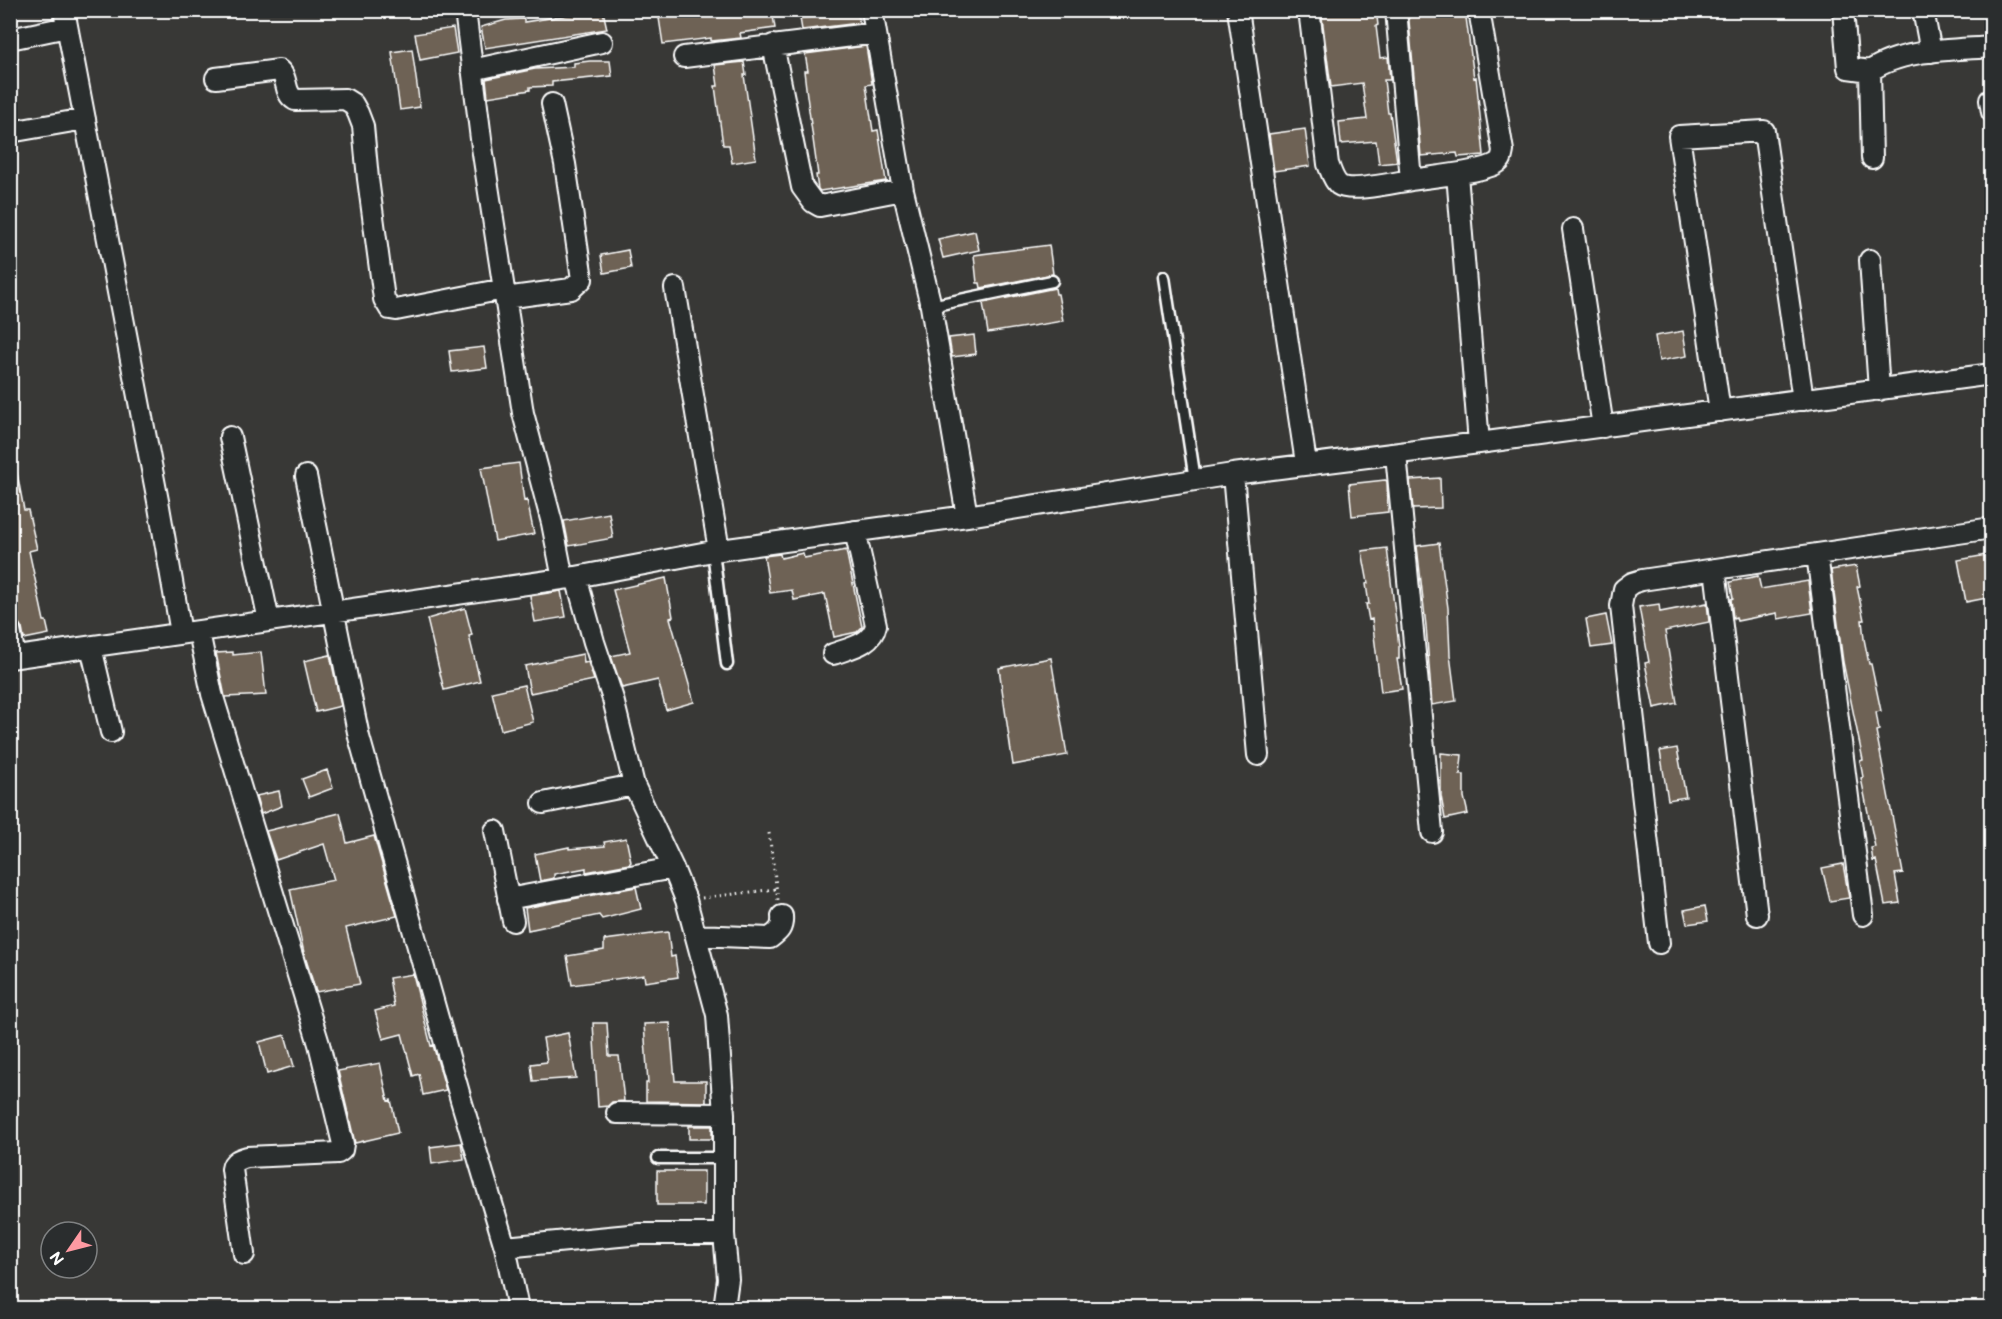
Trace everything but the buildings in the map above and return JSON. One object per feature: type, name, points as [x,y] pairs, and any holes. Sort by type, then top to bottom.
[{"type":"street","points":[[465,10],[504,294],[523,413],[569,578],[613,699],[634,785],[686,900],[717,1015],[724,1114],[724,1234],[728,1279],[724,1308]]},
{"type":"street","points":[[872,10],[903,190],[931,306],[967,516]]},
{"type":"street","points":[[1238,10],[1306,463]]},
{"type":"street","points":[[1309,10],[1328,164],[1332,176],[1340,185],[1351,189],[1457,174],[1495,165],[1501,160],[1503,151],[1479,10]]},
{"type":"street","points":[[1396,10],[1411,180]]},
{"type":"street","points":[[1843,10],[1848,68],[1870,71],[1890,59],[1930,52],[1992,47]]},
{"type":"street","points":[[1923,10],[1930,52]]},
{"type":"street","points":[[10,39],[66,19],[190,633],[212,694],[319,1044],[343,1144],[342,1150],[338,1153],[247,1157],[233,1164],[244,1254]]},
{"type":"street","points":[[684,57],[876,33]]},
{"type":"street","points":[[472,70],[602,42]]},
{"type":"street","points":[[773,45],[802,187],[813,202],[820,206],[903,190]]},
{"type":"street","points":[[216,78],[279,70],[285,77],[287,93],[295,100],[345,99],[353,105],[363,126],[384,299],[390,309],[396,310],[504,294],[572,289],[582,279],[565,164],[552,104]]},
{"type":"street","points":[[1870,71],[1872,158]]},
{"type":"street","points":[[10,132],[85,119]]},
{"type":"street","points":[[1720,411],[1679,136],[1764,131],[1803,400]]},
{"type":"street","points":[[1457,174],[1479,443]]},
{"type":"street","points":[[1573,229],[1603,426]]},
{"type":"street","points":[[1870,260],[1879,390]]},
{"type":"street","points":[[675,288],[716,550]]},
{"type":"street","points":[[10,631],[13,657],[91,647],[569,578],[716,550],[967,516],[1306,463],[1396,454],[1992,374]]},
{"type":"street","points":[[230,437],[269,621]]},
{"type":"street","points":[[1396,454],[1432,832]]},
{"type":"street","points":[[1233,474],[1258,755]]},
{"type":"street","points":[[306,476],[359,737],[461,1100],[505,1247],[518,1308]]},
{"type":"street","points":[[1659,943],[1621,606],[1624,589],[1632,583],[1715,569],[1992,528]]},
{"type":"street","points":[[833,654],[863,643],[872,637],[876,626],[855,531]]},
{"type":"street","points":[[1817,554],[1863,915]]},
{"type":"street","points":[[1715,569],[1757,915]]},
{"type":"street","points":[[91,647],[111,732]]},
{"type":"street","points":[[543,803],[634,785]]},
{"type":"street","points":[[495,831],[513,921]]},
{"type":"street","points":[[508,899],[673,868]]},
{"type":"street","points":[[696,935],[770,938],[780,931],[783,925],[782,916]]},
{"type":"street","points":[[617,1113],[724,1114]]},
{"type":"street","points":[[505,1247],[640,1234],[724,1234]]},
{"type":"lane","points":[[1164,277],[1195,480]]},
{"type":"lane","points":[[931,306],[1052,281]]},
{"type":"lane","points":[[716,550],[727,664]]},
{"type":"lane","points":[[658,1158],[723,1158]]},
{"type":"path","points":[[769,833],[775,889],[782,916]]},
{"type":"path","points":[[686,900],[775,889]]}]
